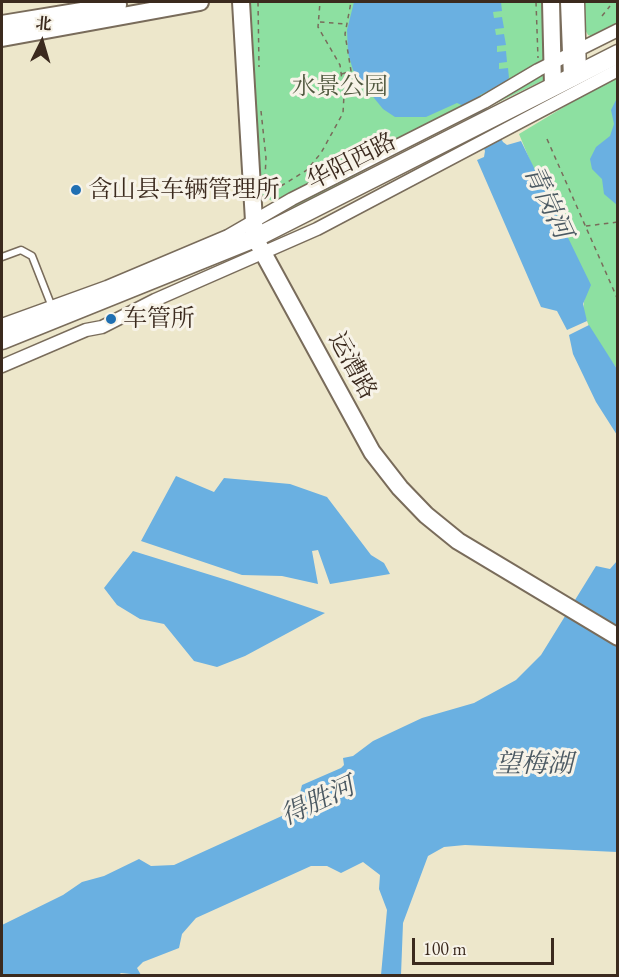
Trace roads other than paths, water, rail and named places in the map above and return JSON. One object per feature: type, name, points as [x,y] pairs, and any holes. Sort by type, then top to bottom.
[{"type":"main road","points":[[2,24],[137,2]]},
{"type":"main road","points":[[2,38],[85,11],[200,2]]},
{"type":"main road","name":"运漕路","points":[[242,2],[254,230],[372,452],[400,488],[426,515],[458,541],[618,637]]},
{"type":"main road","points":[[551,2],[553,87]]},
{"type":"main road","points":[[569,2],[576,76]]},
{"type":"main road","name":"华阳西路","points":[[2,335],[254,230],[471,128],[618,54]]},
{"type":"street","points":[[575,51],[578,2]]},
{"type":"street","points":[[492,117],[553,63],[618,30]]},
{"type":"street","points":[[492,117],[618,70]]},
{"type":"street","points":[[2,366],[86,330],[102,327],[155,300],[317,229],[471,128]]},
{"type":"lane","points":[[2,257],[21,250],[32,256],[55,314]]},
{"type":"water","name":"青岗河","points":[[354,2],[501,2],[502,11],[493,12],[494,18],[502,17],[504,28],[495,29],[496,35],[504,34],[506,45],[497,46],[497,52],[506,51],[507,62],[499,63],[499,69],[508,68],[509,78],[503,84],[480,95],[480,99],[503,142],[507,145],[521,141],[591,285],[583,304],[587,321],[567,330],[557,311],[541,307],[477,160],[484,157],[485,151],[466,107],[457,103],[426,117],[395,117],[383,109],[361,82],[353,70],[348,53],[347,30]]},
{"type":"water","points":[[617,98],[617,205],[604,194],[602,179],[592,169],[590,159],[596,147],[610,136],[614,124],[611,110]]},
{"type":"water","points":[[589,325],[617,369],[617,435],[596,402],[573,354],[569,335]]},
{"type":"water","points":[[176,476],[214,492],[224,478],[290,484],[327,497],[371,555],[384,563],[390,574],[330,584],[318,550],[312,551],[318,584],[282,576],[242,575],[141,541]]},
{"type":"water","points":[[133,551],[325,613],[245,656],[217,667],[194,661],[164,624],[140,619],[117,605],[104,588]]},
{"type":"water","name":"望梅湖","points":[[617,561],[617,852],[465,845],[444,847],[428,856],[403,923],[401,975],[381,975],[387,910],[379,889],[380,875],[363,862],[341,873],[327,866],[311,866],[196,918],[182,934],[179,948],[143,962],[137,968],[141,975],[121,973],[117,976],[2,975],[2,925],[63,895],[82,882],[104,876],[139,859],[151,866],[174,865],[284,815],[298,801],[302,785],[341,768],[344,765],[343,758],[353,756],[373,741],[422,718],[474,703],[516,680],[541,655],[596,566],[610,569]]},
{"type":"place","name":"含山县车辆管理所","points":[[76,190]]},
{"type":"place","name":"车管所","points":[[111,319]]},
{"type":"park label","name":"水景公园","points":[[340,87]]},
{"type":"water label","name":"得胜河","points":[[318,802]]}]
